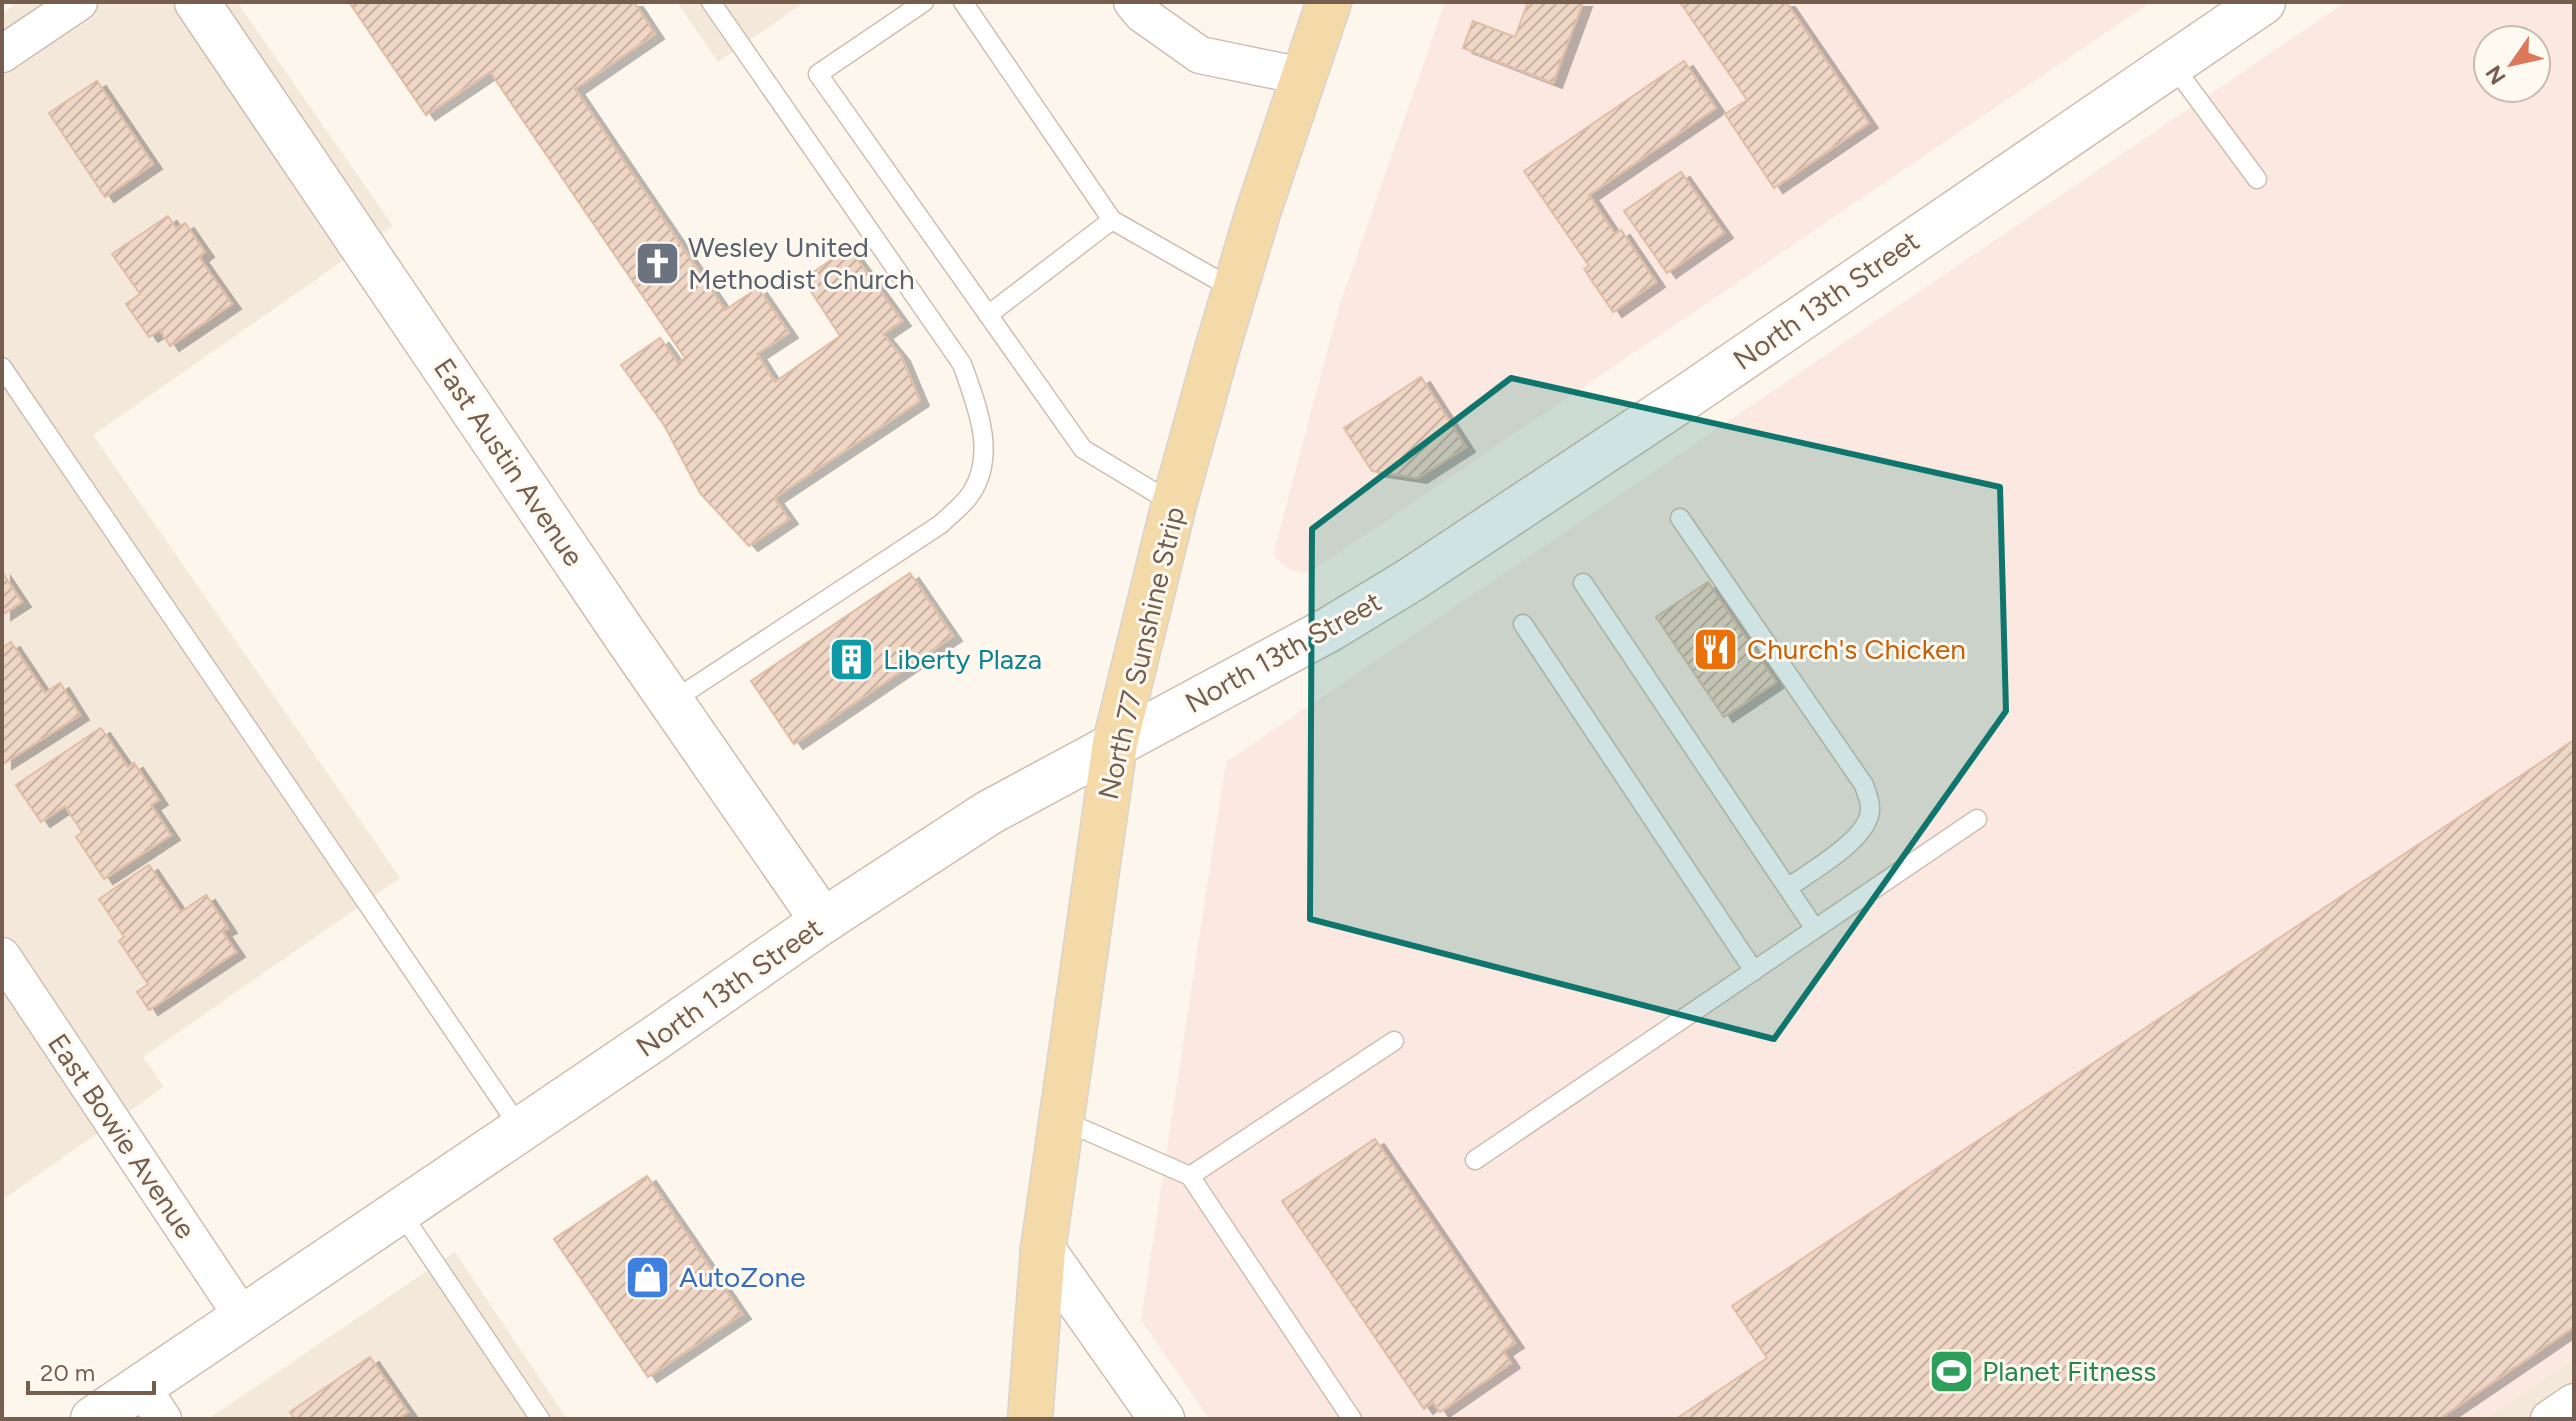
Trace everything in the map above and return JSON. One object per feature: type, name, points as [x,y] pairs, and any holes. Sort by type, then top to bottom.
[{"type":"main road","name":"North 77 Sunshine Strip","points":[[1030,1419],[1043,1250],[1115,743],[1174,504],[1235,290],[1302,76],[1329,2]]},
{"type":"street","points":[[2,54],[79,2]]},
{"type":"street","name":"East Austin Avenue","points":[[197,2],[823,921]]},
{"type":"street","points":[[1132,2],[1142,14],[1200,55],[1302,76]]},
{"type":"street","name":"North 13th Street","points":[[93,1419],[152,1403],[242,1316],[654,1039],[823,921],[990,812],[1298,646],[1412,579],[1689,395],[2263,2]]},
{"type":"street","name":"East Bowie Avenue","points":[[2,956],[242,1316]]},
{"type":"street","points":[[1043,1250],[1162,1419]]},
{"type":"street","points":[[2549,1419],[2574,1402]]},
{"type":"lane","points":[[671,702],[941,524],[972,493],[984,462],[981,419],[962,364],[711,2]]},
{"type":"lane","points":[[924,2],[818,74],[1083,449],[1174,504]]},
{"type":"lane","points":[[963,2],[1112,220],[1235,290]]},
{"type":"lane","points":[[2172,64],[2257,179]]},
{"type":"lane","points":[[988,315],[1112,220]]},
{"type":"lane","points":[[2,367],[520,1128]]},
{"type":"lane","points":[[1680,518],[1864,785],[1871,810],[1862,829],[1852,842],[1789,887]]},
{"type":"lane","points":[[1583,583],[1815,929]]},
{"type":"lane","points":[[1523,624],[1754,971]]},
{"type":"lane","points":[[1475,1160],[1977,819]]},
{"type":"lane","points":[[1190,1176],[1394,1041]]},
{"type":"lane","points":[[1062,1120],[1190,1176],[1352,1419]]},
{"type":"lane","points":[[400,1211],[540,1419]]},
{"type":"highlighted area","points":[[1511,378],[2000,487],[2006,711],[1774,1039],[1310,919],[1312,529]]},
{"type":"shaded area","points":[[19,2],[237,2],[393,226],[93,435],[400,878],[143,1057],[164,1087],[2,1200],[2,14]]},
{"type":"shaded area","points":[[677,2],[805,2],[718,62]]},
{"type":"shaded area","points":[[1445,2],[2151,2],[1309,573],[1288,569],[1273,555],[1339,307]]},
{"type":"shaded area","points":[[2346,2],[2574,2],[2574,1358],[2484,1419],[1209,1419],[1141,1320],[1226,762]]},
{"type":"shaded area","points":[[455,1252],[567,1419],[208,1419]]},
{"type":"shaded area","points":[[2574,1358],[2574,1419],[2484,1419]]},
{"type":"building","name":"Wesley United Methodist Church","points":[[349,2],[634,2],[655,34],[575,89],[725,310],[758,288],[789,333],[757,354],[775,382],[840,336],[803,279],[849,248],[902,321],[883,334],[901,356],[920,401],[774,498],[789,519],[749,546],[700,493],[664,425],[621,365],[660,338],[678,363],[685,358],[490,72],[426,115]]},
{"type":"building","points":[[1528,2],[1583,2],[1553,83],[1463,48],[1473,21],[1515,37]]},
{"type":"building","points":[[1680,2],[1786,2],[1869,123],[1774,188],[1725,114],[1747,100]]},
{"type":"building","points":[[1684,61],[1716,108],[1589,195],[1615,234],[1621,230],[1656,282],[1613,312],[1584,269],[1589,266],[1524,171]]},
{"type":"building","points":[[97,81],[153,164],[105,197],[49,113]]},
{"type":"building","points":[[1681,172],[1724,233],[1667,273],[1624,211]]},
{"type":"building","points":[[168,216],[176,228],[185,223],[205,252],[199,257],[232,304],[170,346],[160,330],[149,337],[126,304],[140,294],[112,254]]},
{"type":"building","points":[[1421,377],[1466,447],[1418,478],[1372,471],[1344,428]]},
{"type":"building","points":[[2,572],[22,602],[2,615]]},
{"type":"building","name":"Liberty Plaza","points":[[910,573],[953,636],[794,744],[751,681]]},
{"type":"building","name":"Church's Chicken","points":[[1708,582],[1776,682],[1724,717],[1656,617]]},
{"type":"building","points":[[11,642],[45,693],[60,683],[80,715],[3,764],[2,648]]},
{"type":"building","points":[[101,728],[128,767],[134,763],[159,800],[151,805],[171,835],[104,879],[76,837],[82,832],[65,806],[41,822],[16,785]]},
{"type":"building","points":[[2574,740],[2574,1327],[2439,1419],[1676,1419],[1767,1358],[1732,1306]]},
{"type":"building","points":[[149,865],[181,912],[206,895],[228,928],[222,931],[236,952],[149,1010],[137,992],[148,984],[119,941],[124,937],[99,899]]},
{"type":"building","points":[[1375,1139],[1515,1343],[1503,1351],[1511,1363],[1440,1412],[1433,1402],[1424,1409],[1282,1201]]},
{"type":"building","name":"AutoZone","points":[[647,1176],[742,1314],[648,1377],[554,1239]]},
{"type":"building","points":[[370,1357],[408,1412],[397,1419],[294,1419],[290,1412]]},
{"type":"place","name":"Wesley United Methodist Church","points":[[657,263]]},
{"type":"place","name":"Church's Chicken","points":[[1716,649]]},
{"type":"place","name":"Liberty Plaza","points":[[852,659]]},
{"type":"place","name":"AutoZone","points":[[648,1277]]},
{"type":"place","name":"Planet Fitness","points":[[1951,1371]]}]
